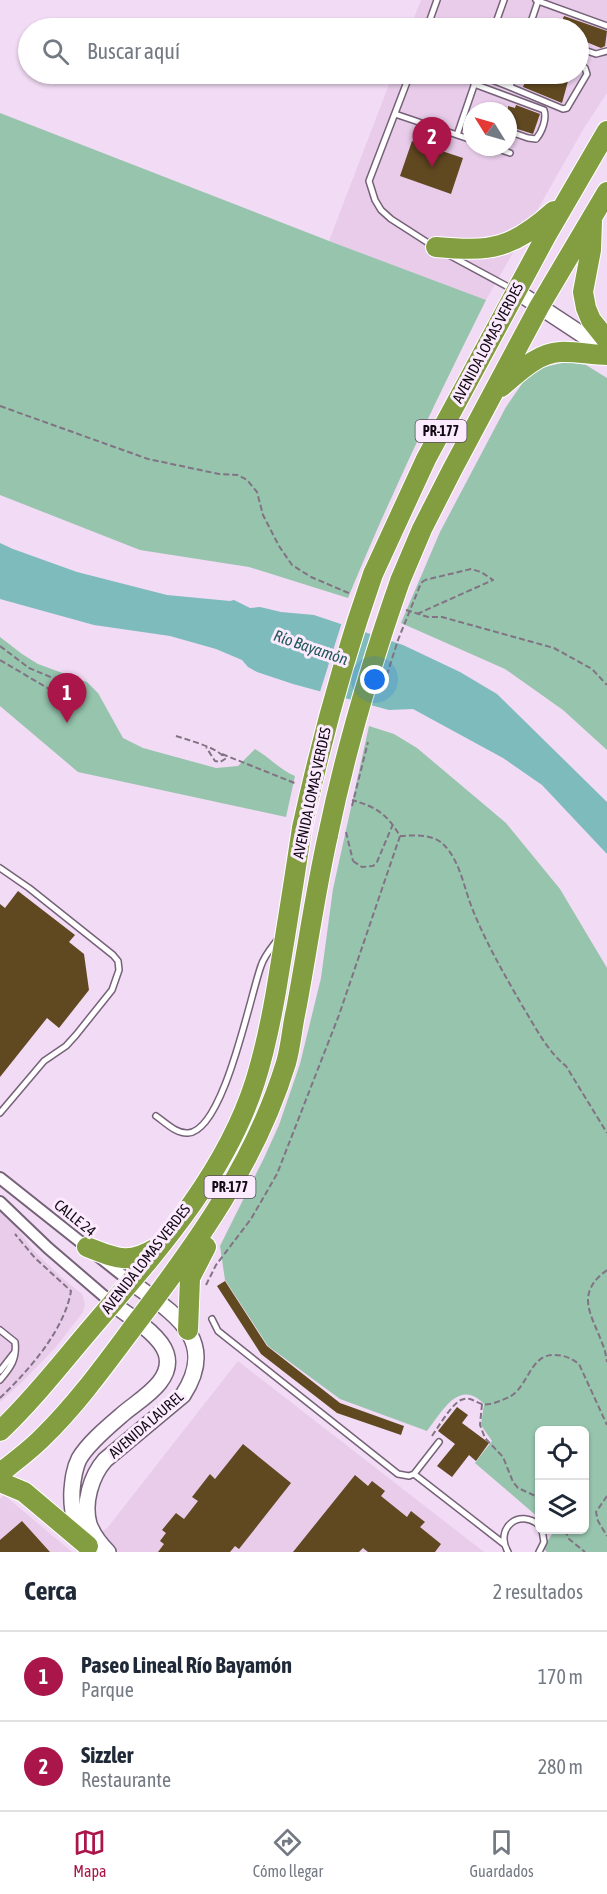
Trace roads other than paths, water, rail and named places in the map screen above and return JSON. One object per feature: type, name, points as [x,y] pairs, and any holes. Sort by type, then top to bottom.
[{"type":"highway","name":"AVENIDA LOMAS VERDES","points":[[0,1431],[161,1245],[205,1185],[231,1139],[246,1106],[269,1031],[302,828],[323,734],[346,653],[374,574],[426,459],[516,291],[607,131]]},
{"type":"highway","name":"AVENIDA LOMAS VERDES","points":[[0,1473],[40,1440],[69,1411],[154,1300],[194,1246],[220,1205],[264,1125],[287,1061],[320,872],[337,832],[339,782],[365,685],[400,581],[422,529],[492,394],[539,307],[607,192]]},
{"type":"highway","points":[[436,247],[468,250],[509,243],[538,226],[567,199]]},
{"type":"highway","points":[[592,217],[591,250],[583,292],[591,320],[607,340]]},
{"type":"highway","points":[[492,394],[516,374],[549,354],[607,353]]},
{"type":"highway","points":[[188,1330],[190,1278],[215,1233],[220,1220],[220,1205]]},
{"type":"highway","points":[[87,1247],[123,1259],[141,1257],[161,1245]]},
{"type":"highway","points":[[0,1482],[24,1492],[92,1549]]},
{"type":"street","points":[[516,291],[607,353]]},
{"type":"street","name":"CALLE 24","points":[[0,1178],[131,1282]]},
{"type":"street","points":[[0,1202],[48,1248],[112,1303]]},
{"type":"street","points":[[131,1282],[174,1315],[188,1330]]},
{"type":"street","name":"AVENIDA LAUREL","points":[[92,1549],[75,1522],[71,1503],[73,1479],[79,1459],[104,1431],[153,1391],[161,1380],[168,1362],[159,1340],[112,1303]]},
{"type":"street","name":"AVENIDA LAUREL","points":[[108,1552],[98,1542],[89,1523],[89,1496],[94,1477],[105,1460],[183,1395],[194,1374],[196,1353],[194,1341],[188,1330]]},
{"type":"lane","points":[[431,18],[437,0]]},
{"type":"lane","points":[[498,18],[504,0]]},
{"type":"lane","points":[[532,18],[537,1],[585,18]]},
{"type":"lane","points":[[589,20],[607,26]]},
{"type":"lane","points":[[589,52],[596,54],[607,51]]},
{"type":"lane","points":[[406,84],[369,181],[381,210],[391,219],[436,247],[516,291]]},
{"type":"lane","points":[[468,102],[474,84],[544,110],[546,115],[536,139],[517,134]]},
{"type":"lane","points":[[503,84],[563,109],[567,108],[581,84]]},
{"type":"lane","points":[[395,114],[463,137]]},
{"type":"lane","points":[[457,135],[463,118]]},
{"type":"lane","points":[[0,868],[29,888],[113,955],[118,961],[119,969],[112,990],[76,1035],[66,1046],[44,1061],[0,1113]]},
{"type":"lane","points":[[156,1116],[178,1131],[187,1133],[199,1129],[209,1118],[239,1047],[261,964],[288,925]]},
{"type":"lane","points":[[212,1318],[219,1331],[398,1474],[409,1476],[414,1474],[439,1442]]},
{"type":"lane","points":[[0,1330],[15,1342],[15,1360],[0,1380]]},
{"type":"lane","points":[[0,1371],[15,1352]]},
{"type":"lane","points":[[414,1474],[504,1544]]},
{"type":"lane","points":[[508,1552],[503,1536],[511,1522],[527,1518],[535,1522]]},
{"type":"lane","points":[[539,1552],[544,1542],[542,1534]]},
{"type":"water","name":"Río Bayamón","points":[[0,543],[77,572],[167,595],[234,600],[250,608],[260,607],[281,612],[314,615],[403,645],[460,672],[497,694],[607,802],[607,854],[542,785],[503,758],[413,709],[389,710],[293,684],[257,672],[242,660],[216,649],[170,636],[94,625],[0,599]]},
{"type":"place","name":"Sizzler","points":[[432,167]]},
{"type":"place","name":"Paseo Lineal Río Bayamón","points":[[67,723]]}]
